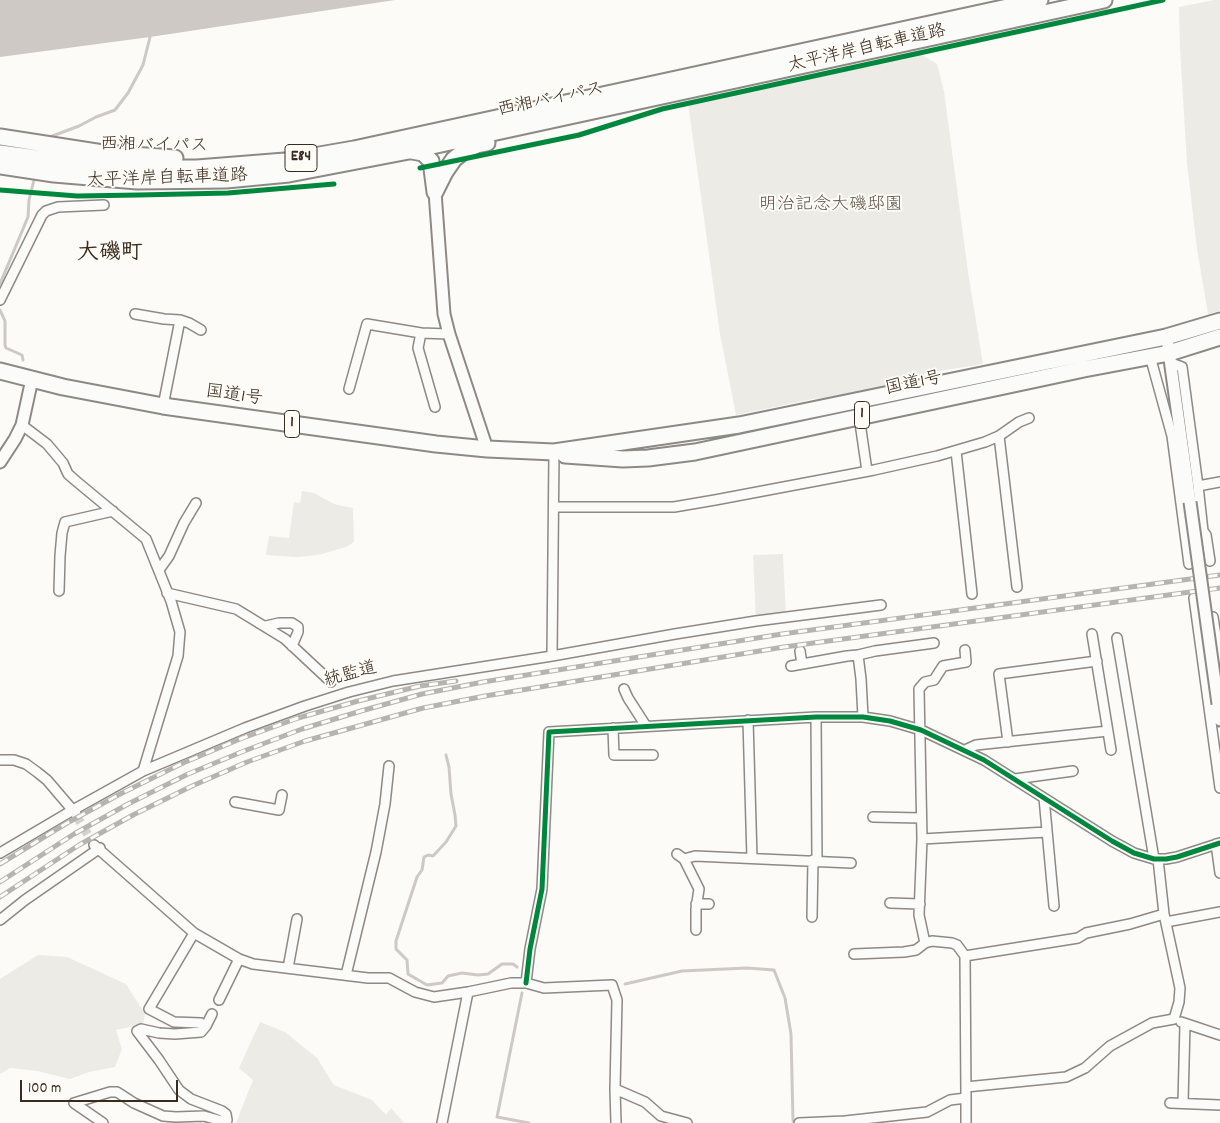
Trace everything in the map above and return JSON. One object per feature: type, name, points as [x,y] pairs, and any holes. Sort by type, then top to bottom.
[{"type":"highway","name":"西湘バイパス","points":[[0,166],[54,174],[157,158],[227,157],[284,152],[345,142],[423,134],[1040,0]]},
{"type":"highway","name":"西湘バイパス","points":[[0,153],[102,166],[137,181],[226,180],[322,169],[1104,0]]},
{"type":"highway","points":[[435,192],[454,159],[464,151],[477,145],[575,124],[650,99]]},
{"type":"highway","points":[[0,137],[102,166]]},
{"type":"highway","points":[[409,151],[422,153],[431,161],[435,192]]},
{"type":"highway","points":[[0,175],[54,174]]},
{"type":"highway","name":"国道1号","points":[[0,371],[63,387],[164,406],[414,441],[554,458],[739,425],[1166,337],[1220,321]]},
{"type":"highway","name":"国道1号","points":[[554,458],[566,455],[595,458],[656,457],[695,452],[1150,356],[1170,358],[1220,337]]},
{"type":"street","points":[[435,192],[444,314],[448,334],[487,449]]},
{"type":"street","points":[[0,300],[42,215],[46,211],[58,207],[104,205]]},
{"type":"street","points":[[135,314],[180,320],[200,330]]},
{"type":"street","points":[[164,406],[180,320]]},
{"type":"street","points":[[349,390],[367,324],[421,333],[448,334]]},
{"type":"street","points":[[421,333],[418,348],[435,407]]},
{"type":"street","points":[[1166,337],[1220,720]]},
{"type":"street","points":[[1150,356],[1172,436],[1188,564]]},
{"type":"street","points":[[1170,358],[1182,367],[1203,531],[1206,535],[1210,561]]},
{"type":"street","points":[[0,462],[22,425],[32,379]]},
{"type":"street","points":[[859,416],[867,471]]},
{"type":"street","points":[[554,507],[674,507],[867,471],[956,451],[999,436],[1019,422],[1029,418]]},
{"type":"street","points":[[22,425],[47,444],[63,463],[68,474],[146,539],[159,570],[180,632],[178,656],[143,772]]},
{"type":"street","points":[[999,436],[1017,587]]},
{"type":"street","points":[[956,451],[972,594]]},
{"type":"street","points":[[552,656],[554,458]]},
{"type":"street","points":[[1198,486],[1220,482]]},
{"type":"street","points":[[159,570],[169,556],[184,523],[196,503]]},
{"type":"street","points":[[59,591],[62,533],[65,522],[113,511]]},
{"type":"street","points":[[153,555],[169,556]]},
{"type":"street","points":[[167,593],[236,609],[266,626],[292,646],[331,682]]},
{"type":"street","points":[[1194,598],[1220,788]]},
{"type":"street","name":"統監道","points":[[0,853],[143,772],[245,728],[349,692],[393,681],[552,656],[630,641],[756,621],[880,605]]},
{"type":"street","points":[[1213,617],[1220,662]]},
{"type":"street","points":[[266,626],[292,623],[298,627],[298,632],[292,646]]},
{"type":"street","points":[[1198,632],[1216,635]]},
{"type":"street","points":[[1092,634],[1111,750]]},
{"type":"street","points":[[1118,638],[1165,918],[1180,988],[1179,1002],[1174,1019]]},
{"type":"street","points":[[791,666],[934,643]]},
{"type":"street","points":[[925,943],[920,915],[922,839],[919,689],[924,682],[934,680],[943,666],[966,665],[964,650]]},
{"type":"street","points":[[800,651],[802,664]]},
{"type":"street","points":[[858,655],[863,717]]},
{"type":"street","points":[[1008,742],[1000,674],[1097,661]]},
{"type":"street","points":[[624,689],[646,726]]},
{"type":"street","points":[[809,913],[815,860],[816,717]]},
{"type":"street","points":[[526,983],[530,949],[542,889],[548,728],[613,728],[816,717],[863,717],[890,721],[921,730],[965,750],[1015,779],[1134,854],[1156,859],[1177,857],[1218,844],[1220,873]]},
{"type":"street","points":[[748,720],[752,858]]},
{"type":"street","points":[[613,728],[614,755],[653,755]]},
{"type":"street","points":[[965,750],[976,745],[1108,731]]},
{"type":"street","points":[[0,760],[14,760],[26,764],[47,780],[75,812]]},
{"type":"street","points":[[346,975],[376,852],[385,804],[389,766]]},
{"type":"street","points":[[1015,779],[1072,771]]},
{"type":"street","points":[[235,802],[279,810],[282,795]]},
{"type":"street","points":[[1044,798],[1054,906]]},
{"type":"street","points":[[873,817],[921,818]]},
{"type":"street","points":[[922,839],[1048,832]]},
{"type":"street","points":[[0,920],[97,847],[136,884],[194,933],[239,959],[253,964],[389,978],[415,992],[434,997],[511,983],[526,983],[544,988],[615,983],[617,1000],[616,1123]]},
{"type":"street","points":[[696,930],[696,904],[699,889],[681,857],[815,860],[851,863]]},
{"type":"street","points":[[890,903],[920,904]]},
{"type":"street","points":[[696,904],[709,904]]},
{"type":"street","points":[[965,956],[1078,938],[1086,933],[1130,924],[1220,912]]},
{"type":"street","points":[[288,968],[297,919]]},
{"type":"street","points":[[194,933],[149,1009],[174,1022],[201,1023],[206,1026]]},
{"type":"street","points":[[854,954],[904,952],[916,950],[925,943],[932,941],[957,945],[965,956],[966,1123]]},
{"type":"street","points":[[219,1000],[239,959]]},
{"type":"street","points":[[442,1123],[468,992]]},
{"type":"street","points":[[103,1123],[74,1103],[110,1092],[117,1092],[134,1103],[163,1116],[204,1116],[222,1121],[227,1120],[226,1114],[222,1111],[191,1099],[178,1090],[159,1060],[137,1031],[141,1029],[175,1034],[201,1032],[212,1014]]},
{"type":"street","points":[[966,1087],[1066,1077],[1084,1068],[1110,1046],[1152,1023],[1174,1019],[1220,1035]]},
{"type":"street","points":[[1183,1103],[1185,1024]]},
{"type":"street","points":[[615,1089],[644,1102],[660,1116],[687,1123]]},
{"type":"street","points":[[799,1123],[845,1121],[927,1112],[950,1100],[966,1098]]},
{"type":"street","points":[[1170,1103],[1220,1105]]},
{"type":"green space","points":[[1220,0],[1220,311],[1208,314],[1197,249],[1187,163],[1179,7]]},
{"type":"green space","name":"明治記念大磯邸園","points":[[917,52],[937,64],[944,91],[968,272],[983,364],[921,374],[899,380],[872,391],[847,396],[813,399],[736,415],[720,334],[688,103]]},
{"type":"green space","points":[[302,491],[314,493],[334,504],[353,508],[354,542],[346,547],[318,555],[297,557],[266,555],[269,536],[289,538],[294,502],[300,503]]},
{"type":"green space","points":[[783,554],[786,617],[756,621],[753,555]]},
{"type":"green space","points":[[38,955],[67,957],[126,984],[145,1014],[143,1024],[116,1030],[122,1049],[115,1067],[89,1072],[70,1079],[37,1071],[10,1068],[0,1074],[0,979]]},
{"type":"green space","points":[[260,1022],[285,1032],[317,1058],[334,1085],[372,1100],[386,1115],[391,1108],[404,1123],[236,1123],[253,1080],[239,1068]]},
{"type":"shaded area","points":[[0,0],[395,0],[150,37],[0,57]]},
{"type":"waterway","points":[[47,138],[115,110],[128,93],[143,65],[150,37]]},
{"type":"waterway","points":[[0,284],[28,217],[29,200],[35,176]]},
{"type":"waterway","points":[[0,310],[5,321],[6,348],[22,355],[23,360]]},
{"type":"waterway","points":[[446,755],[456,826],[446,842],[433,856],[428,855],[424,857],[422,870],[417,877],[396,941],[396,949],[407,960],[408,974],[427,985],[442,983],[448,976],[462,973],[488,974],[502,964],[513,964],[517,967]]},
{"type":"waterway","points":[[625,984],[682,971],[747,968],[774,970],[785,998],[791,1034],[793,1121]]},
{"type":"waterway","points":[[522,993],[497,1117],[529,1123]]},
{"type":"tunnel","points":[[76,815],[94,845]]},
{"type":"railway","points":[[0,882],[74,834],[188,774],[302,729],[422,694],[483,682],[782,634],[1220,575]]},
{"type":"railway","points":[[0,897],[79,845],[133,815],[192,786],[247,762],[305,741],[423,708],[485,696],[784,647],[1220,588]]},
{"type":"railway","points":[[0,864],[67,823],[122,793],[183,763],[240,739],[298,718],[358,701],[420,686],[456,681]]},
{"type":"cycle path","name":"太平洋岸自転車道路","points":[[420,168],[579,135],[662,109],[1163,0]]},
{"type":"cycle path","name":"太平洋岸自転車道路","points":[[0,190],[77,196],[139,195],[228,193],[334,184]]},
{"type":"cycle path","points":[[526,983],[530,949],[542,889],[549,732],[816,717],[863,717],[890,721],[921,730],[984,760],[1134,853],[1154,859],[1166,859],[1220,843]]},
{"type":"district","name":"大磯町","points":[[110,255]]}]
